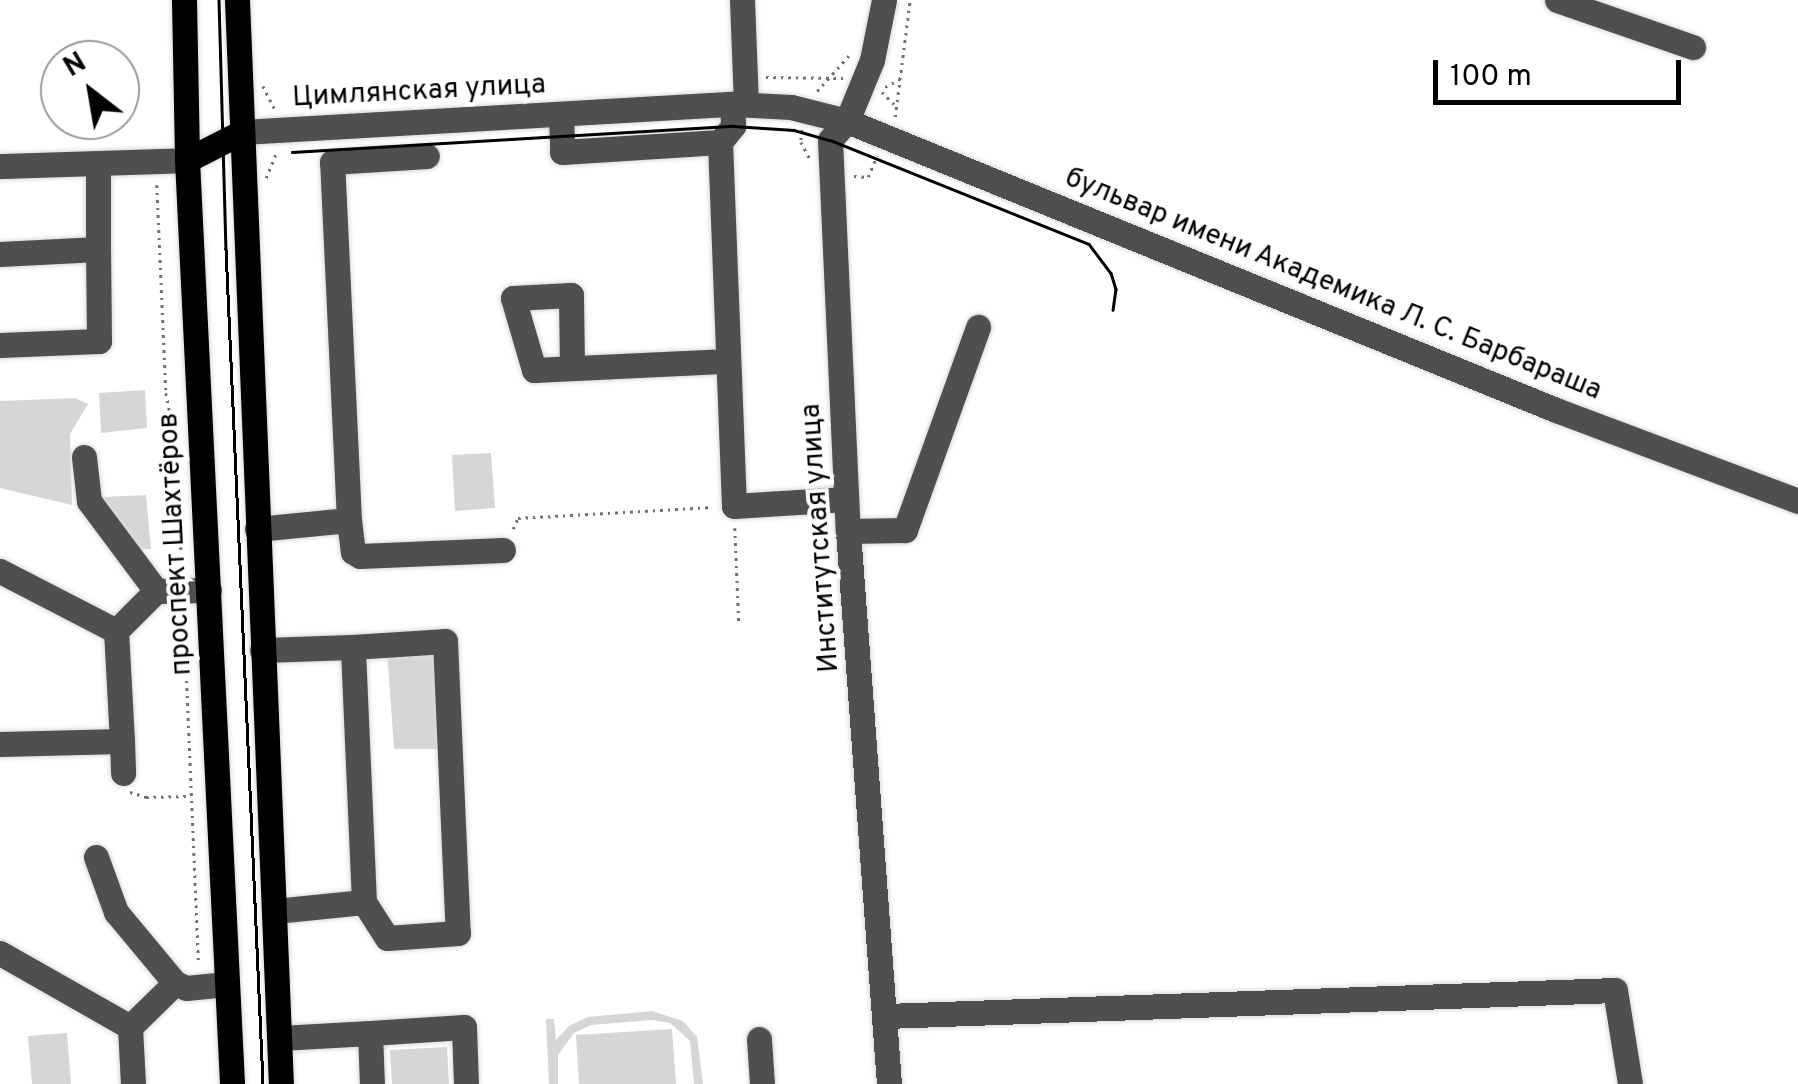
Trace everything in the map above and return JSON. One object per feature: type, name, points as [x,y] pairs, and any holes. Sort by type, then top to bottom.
[{"type":"main road","name":"проспект Шахтёров","points":[[184,0],[186,160],[232,1084]]},
{"type":"main road","points":[[236,0],[282,1084]]},
{"type":"main road","name":"Цимлянская улица","points":[[186,160],[242,132]]},
{"type":"street","points":[[742,0],[745,77],[733,126],[720,142],[734,506],[846,499]]},
{"type":"street","name":"Институтская улица","points":[[884,0],[863,82],[847,120],[830,140],[848,531],[890,1084]]},
{"type":"street","points":[[1557,0],[1694,47]]},
{"type":"street","name":"Цимлянская улица","points":[[242,132],[739,104],[790,108],[847,120]]},
{"type":"street","points":[[561,114],[562,152],[720,142]]},
{"type":"street","name":"бульвар имени Академика Л. С. Барбараша","points":[[847,120],[1556,410],[1798,501]]},
{"type":"street","points":[[427,156],[332,162],[353,552],[360,556],[503,550]]},
{"type":"street","name":"Цимлянская улица","points":[[0,166],[98,166],[186,160]]},
{"type":"street","points":[[0,345],[99,341],[98,166]]},
{"type":"street","points":[[0,254],[98,249]]},
{"type":"street","points":[[848,531],[906,530],[978,327]]},
{"type":"street","points":[[572,368],[728,361]]},
{"type":"street","points":[[84,457],[89,501],[156,591]]},
{"type":"street","points":[[257,529],[349,520]]},
{"type":"street","points":[[0,571],[116,630]]},
{"type":"street","points":[[123,773],[116,630],[156,591],[209,590]]},
{"type":"street","points":[[262,650],[445,642],[458,933],[387,938],[364,902],[353,647]]},
{"type":"street","points":[[0,744],[122,741]]},
{"type":"street","points":[[96,857],[116,912],[175,984],[186,988],[227,984]]},
{"type":"street","points":[[274,912],[364,902]]},
{"type":"street","points":[[0,953],[130,1027]]},
{"type":"street","points":[[133,1084],[130,1027],[175,984]]},
{"type":"street","points":[[886,1016],[1615,990],[1630,1084]]},
{"type":"street","points":[[280,1038],[464,1026],[466,1084]]},
{"type":"street","points":[[370,1033],[372,1084]]},
{"type":"street","points":[[759,1039],[762,1084]]},
{"type":"path","points":[[745,77],[827,76],[863,82]]},
{"type":"path","points":[[898,108],[880,90],[902,78]]},
{"type":"path","points":[[503,550],[518,518],[734,506],[739,622]]},
{"type":"path","points":[[123,773],[130,773],[130,794],[190,796]]},
{"type":"shaded area","points":[[145,390],[147,428],[101,433],[99,393]]},
{"type":"shaded area","points":[[75,398],[88,404],[70,434],[72,505],[0,488],[0,401]]},
{"type":"shaded area","points":[[491,453],[495,508],[455,511],[452,455]]},
{"type":"shaded area","points":[[146,495],[151,549],[134,549],[97,502],[103,497]]},
{"type":"shaded area","points":[[434,648],[439,749],[394,749],[387,650]]},
{"type":"shaded area","points":[[652,1011],[683,1021],[697,1037],[703,1084],[694,1084],[690,1041],[670,1023],[652,1020],[591,1025],[574,1033],[558,1055],[558,1084],[549,1084],[546,1019],[554,1019],[556,1040],[569,1026],[588,1017]]},
{"type":"shaded area","points":[[672,1029],[676,1084],[579,1084],[576,1035]]},
{"type":"shaded area","points":[[67,1033],[71,1084],[32,1084],[28,1036]]},
{"type":"shaded area","points":[[447,1047],[449,1084],[392,1084],[390,1050]]},
{"type":"tram line","points":[[219,0],[226,249],[263,1084]]},
{"type":"tram line","points":[[292,152],[733,126],[794,130],[830,140],[1089,244],[1111,273],[1116,289],[1113,310]]}]
